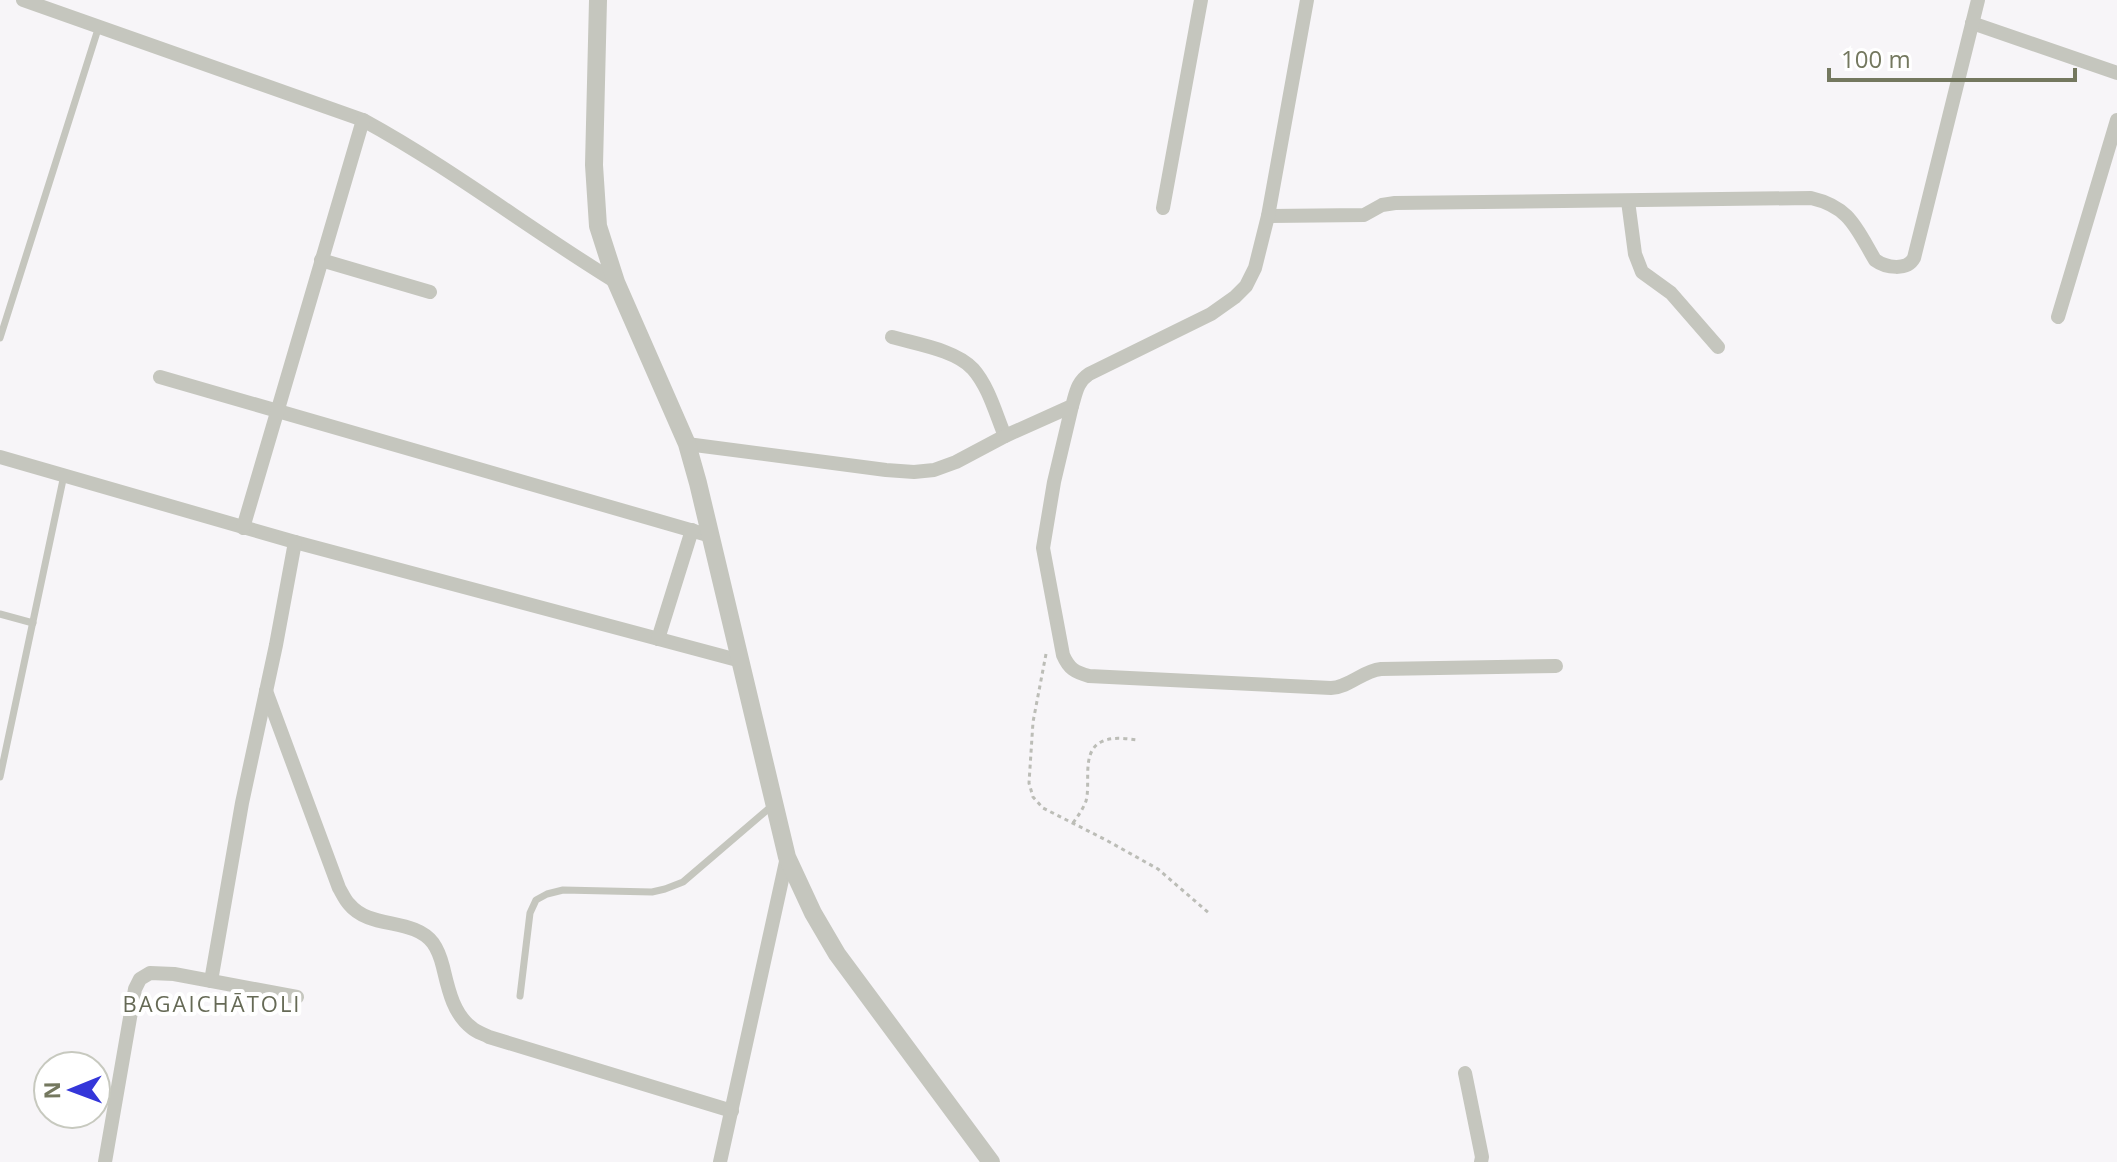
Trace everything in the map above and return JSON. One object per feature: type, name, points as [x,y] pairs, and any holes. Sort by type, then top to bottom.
[{"type":"street","points":[[23,0],[363,120],[616,282]]},
{"type":"street","points":[[598,0],[594,165],[598,226],[616,282],[687,444],[787,857],[813,913],[837,954],[991,1162]]},
{"type":"street","points":[[1163,208],[1201,0]]},
{"type":"street","points":[[1307,0],[1268,216],[1255,268],[1246,286],[1211,314],[1082,379],[1077,386],[1051,494],[1043,548],[1063,655],[1068,667],[1089,676],[1331,688],[1340,688],[1364,673],[1381,669],[1556,666]]},
{"type":"street","points":[[1268,216],[1364,215],[1382,205],[1395,203],[1811,198],[1837,207],[1849,218],[1875,260],[1881,264],[1905,266],[1911,264],[1914,258],[1978,0]]},
{"type":"street","points":[[1972,23],[2117,73]]},
{"type":"street","points":[[243,528],[363,120]]},
{"type":"street","points":[[2058,317],[2117,120]]},
{"type":"street","points":[[1628,201],[1635,254],[1642,272],[1671,293],[1718,347]]},
{"type":"street","points":[[321,260],[430,292]]},
{"type":"street","points":[[892,337],[952,355],[965,362],[983,383],[1005,436]]},
{"type":"street","points":[[160,377],[711,536]]},
{"type":"street","points":[[687,444],[914,472],[934,470],[956,462],[1072,406]]},
{"type":"street","points":[[0,457],[243,528],[741,661]]},
{"type":"street","points":[[658,639],[692,530]]},
{"type":"street","points":[[211,981],[242,803],[295,542]]},
{"type":"street","points":[[266,691],[339,888],[349,905],[373,920],[410,929],[433,943],[451,998],[459,1014],[472,1028],[489,1037],[732,1111]]},
{"type":"street","points":[[720,1162],[787,857]]},
{"type":"street","points":[[105,1162],[135,989],[140,979],[150,973],[174,974],[297,997]]},
{"type":"street","points":[[1465,1073],[1481,1162]]},
{"type":"lane","points":[[0,338],[99,26]]},
{"type":"lane","points":[[0,777],[64,475]]},
{"type":"lane","points":[[0,614],[33,623]]},
{"type":"lane","points":[[520,996],[530,913],[536,900],[563,890],[632,893],[665,889],[683,882],[774,804]]},
{"type":"path","points":[[1048,646],[1033,722],[1029,783],[1033,797],[1043,808],[1158,869],[1210,914]]},
{"type":"path","points":[[1073,823],[1086,802],[1089,760],[1093,749],[1099,742],[1112,739],[1139,740]]},
{"type":"district","name":"BAGAICHĀTOLI","points":[[212,1003]]}]
